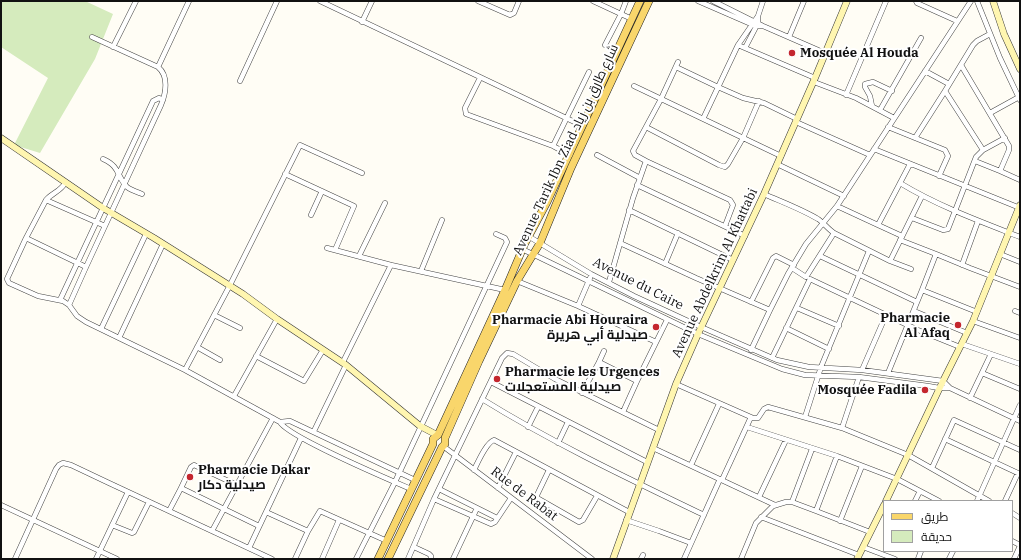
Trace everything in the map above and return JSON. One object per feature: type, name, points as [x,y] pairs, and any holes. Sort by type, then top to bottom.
[{"type":"main road","name":"Avenue Tarik Ibn Ziad شارع طارق بن زياد","points":[[388,559],[441,440],[522,249],[570,155],[640,1]]},
{"type":"main road","name":"Avenue Tarik Ibn Ziad شارع طارق بن زياد","points":[[441,440],[517,281],[540,243],[571,168],[648,1]]},
{"type":"main road","name":"Avenue Abdelkrim Al Khattabi","points":[[613,559],[676,384],[797,121],[847,1]]},
{"type":"main road","points":[[993,1],[1004,34],[1020,69]]},
{"type":"main road","points":[[1,138],[103,208],[230,285],[277,320],[344,363],[421,426],[441,440]]},
{"type":"main road","points":[[886,500],[939,388],[973,322],[1008,232],[1020,207]]},
{"type":"main road","points":[[421,426],[437,447],[441,440]]},
{"type":"main road","points":[[378,559],[433,443],[433,439],[441,440]]},
{"type":"main road","points":[[858,557],[883,507]]},
{"type":"street","points":[[114,47],[136,1]]},
{"type":"street","points":[[158,66],[189,1]]},
{"type":"street","points":[[240,81],[277,1]]},
{"type":"street","points":[[320,1],[583,126]]},
{"type":"street","points":[[362,22],[372,1]]},
{"type":"street","points":[[478,1],[510,15],[514,13],[519,1]]},
{"type":"street","points":[[593,1],[632,19]]},
{"type":"street","points":[[605,45],[626,1]]},
{"type":"street","points":[[698,1],[708,7],[764,26],[825,53]]},
{"type":"street","points":[[708,7],[712,1],[755,23]]},
{"type":"street","points":[[746,48],[763,1]]},
{"type":"street","points":[[789,37],[804,1]]},
{"type":"street","points":[[846,95],[886,1]]},
{"type":"street","points":[[916,1],[917,3],[957,21]]},
{"type":"street","points":[[751,350],[770,310],[806,244],[838,206],[971,1]]},
{"type":"street","points":[[977,1],[1000,58],[1019,99],[990,113]]},
{"type":"street","points":[[702,119],[738,45],[755,23]]},
{"type":"street","points":[[915,138],[946,91],[973,45],[990,34]]},
{"type":"street","points":[[69,305],[163,100],[166,88],[161,70],[158,66],[92,37]]},
{"type":"street","points":[[880,110],[921,38]]},
{"type":"street","points":[[738,45],[872,106],[894,118]]},
{"type":"street","points":[[724,226],[733,205],[730,200],[646,161],[633,152],[661,99],[677,64],[718,87],[743,98],[759,102],[870,155]]},
{"type":"street","points":[[961,65],[1005,138],[1009,150],[1000,171]]},
{"type":"street","points":[[925,71],[949,84]]},
{"type":"street","points":[[553,146],[589,72]]},
{"type":"street","points":[[480,78],[465,108],[466,114],[553,146],[570,155]]},
{"type":"street","points":[[872,106],[865,84],[873,82],[892,91]]},
{"type":"street","points":[[634,86],[781,156]]},
{"type":"street","points":[[946,91],[983,150]]},
{"type":"street","points":[[60,300],[153,100],[155,98],[163,100]]},
{"type":"street","points":[[646,127],[725,167],[743,138],[759,102]]},
{"type":"street","points":[[888,127],[941,148],[947,152],[948,156],[939,176]]},
{"type":"street","points":[[912,218],[945,230],[950,225],[964,186],[978,154],[1005,138]]},
{"type":"street","points":[[184,370],[230,285],[300,145],[362,174]]},
{"type":"street","points":[[874,149],[1020,207]]},
{"type":"street","points":[[597,155],[640,178]]},
{"type":"street","points":[[103,159],[111,162],[124,183],[129,188],[142,194]]},
{"type":"street","points":[[609,282],[629,210],[646,161]]},
{"type":"street","points":[[975,161],[1020,180]]},
{"type":"street","points":[[777,164],[844,196]]},
{"type":"street","points":[[878,225],[910,164]]},
{"type":"street","points":[[285,174],[354,206],[335,250]]},
{"type":"street","points":[[65,183],[61,189],[49,196],[46,200],[10,272],[8,282],[10,284],[38,296],[60,300],[69,305],[80,319],[234,396],[280,422],[284,427],[301,438],[411,490]]},
{"type":"street","points":[[900,183],[922,196],[955,212],[1020,237]]},
{"type":"street","points":[[637,185],[745,236]]},
{"type":"street","points":[[311,215],[322,191]]},
{"type":"street","points":[[764,194],[808,214],[823,223],[834,233],[869,251],[911,269]]},
{"type":"street","points":[[890,261],[922,196]]},
{"type":"street","points":[[46,200],[105,226]]},
{"type":"street","points":[[359,256],[385,203]]},
{"type":"street","points":[[838,206],[936,254],[1020,287]]},
{"type":"street","points":[[629,210],[733,260]]},
{"type":"street","points":[[421,271],[442,220]]},
{"type":"street","points":[[962,265],[978,221]]},
{"type":"street","points":[[665,264],[678,233]]},
{"type":"street","points":[[772,358],[796,308],[808,278],[834,233]]},
{"type":"street","points":[[101,329],[146,234]]},
{"type":"street","points":[[356,559],[395,482],[485,286],[507,242],[505,238],[496,234]]},
{"type":"street","name":"Avenue du Caire","points":[[528,236],[592,274],[634,296],[751,350],[772,358],[802,366],[862,370],[943,381],[950,388],[1020,421]]},
{"type":"street","points":[[26,238],[86,266]]},
{"type":"street","points":[[620,243],[770,310]]},
{"type":"street","points":[[119,338],[163,244]]},
{"type":"street","points":[[327,248],[391,265],[505,290]]},
{"type":"street","name":"Avenue du Caire","points":[[522,249],[667,320],[782,369],[818,376],[860,377],[939,388],[950,388]]},
{"type":"street","points":[[805,417],[821,367],[869,251]]},
{"type":"street","points":[[888,373],[936,254]]},
{"type":"street","points":[[1000,254],[1020,262]]},
{"type":"street","points":[[820,256],[859,276],[917,302]]},
{"type":"street","points":[[751,302],[774,257],[777,257],[793,266],[808,278],[908,326],[1020,364]]},
{"type":"street","points":[[314,432],[344,363],[391,265]]},
{"type":"street","points":[[578,306],[592,274]]},
{"type":"street","points":[[517,281],[578,306],[656,342]]},
{"type":"street","points":[[922,290],[977,312]]},
{"type":"street","points":[[796,308],[839,326]]},
{"type":"street","points":[[914,311],[967,333]]},
{"type":"street","points":[[1015,311],[1020,313]]},
{"type":"street","points":[[214,315],[240,328]]},
{"type":"street","points":[[862,370],[886,315]]},
{"type":"street","points":[[234,396],[277,320]]},
{"type":"street","points":[[623,412],[667,320]]},
{"type":"street","points":[[973,322],[1020,338]]},
{"type":"street","points":[[786,328],[829,349]]},
{"type":"street","points":[[197,347],[220,360]]},
{"type":"street","points":[[256,356],[304,381],[323,350]]},
{"type":"street","points":[[582,393],[604,351]]},
{"type":"street","points":[[408,559],[454,455],[505,354],[513,354],[555,380],[660,430]]},
{"type":"street","points":[[970,398],[991,354]]},
{"type":"street","points":[[598,362],[637,381]]},
{"type":"street","points":[[982,374],[1020,389]]},
{"type":"street","points":[[842,428],[860,377]]},
{"type":"street","points":[[491,382],[647,462]]},
{"type":"street","points":[[676,384],[751,417],[758,418],[764,409],[768,408],[842,428],[908,455],[988,500]]},
{"type":"street","points":[[482,399],[558,443],[640,485],[704,514]]},
{"type":"street","points":[[690,465],[719,404]]},
{"type":"street","points":[[977,500],[1020,405]]},
{"type":"street","points":[[528,427],[538,407]]},
{"type":"street","points":[[684,559],[751,417]]},
{"type":"street","points":[[212,531],[273,418]]},
{"type":"street","points":[[932,468],[955,420],[1020,450]]},
{"type":"street","points":[[280,422],[290,421],[415,480]]},
{"type":"street","points":[[558,443],[568,422]]},
{"type":"street","points":[[747,428],[836,456],[897,479],[937,500]]},
{"type":"street","points":[[249,548],[301,438]]},
{"type":"street","points":[[945,439],[1019,474],[1006,500]]},
{"type":"street","name":"Rue de Rabat","points":[[441,440],[454,455],[592,559]]},
{"type":"street","points":[[759,497],[786,440]]},
{"type":"street","points":[[474,470],[487,445],[492,441],[495,441],[629,512]]},
{"type":"street","points":[[653,448],[775,505]]},
{"type":"street","points":[[792,502],[812,449]]},
{"type":"street","points":[[498,488],[516,452]]},
{"type":"street","points":[[816,511],[836,456]]},
{"type":"street","points":[[15,559],[56,470],[59,465],[63,463],[272,559]]},
{"type":"street","points":[[169,511],[191,467],[194,465],[237,485]]},
{"type":"street","points":[[840,521],[862,466]]},
{"type":"street","points":[[550,470],[537,495],[537,498],[579,522],[583,520],[597,496]]},
{"type":"street","points":[[181,488],[259,526]]},
{"type":"street","points":[[439,489],[497,518]]},
{"type":"street","points":[[916,500],[920,491]]},
{"type":"street","points":[[96,559],[128,492]]},
{"type":"street","points":[[434,500],[491,524],[494,523],[511,498]]},
{"type":"street","points":[[112,525],[133,532],[149,502]]},
{"type":"street","points":[[741,559],[754,527],[761,517],[775,505],[786,502],[792,502],[870,532]]},
{"type":"street","points":[[1,505],[117,559]]},
{"type":"street","points":[[453,559],[477,508]]},
{"type":"street","points":[[295,559],[308,531],[320,511],[387,541]]},
{"type":"street","points":[[266,512],[308,531]]},
{"type":"street","points":[[761,517],[858,557]]},
{"type":"street","points":[[322,559],[339,520]]},
{"type":"street","points":[[626,520],[691,543]]},
{"type":"street","points":[[1014,559],[1020,546]]},
{"type":"street","points":[[414,547],[430,555],[431,559]]},
{"type":"street","points":[[863,547],[883,552]]},
{"type":"street","points":[[888,553],[895,559]]},
{"type":"green space","points":[[1,1],[85,1],[113,14],[95,59],[40,153],[14,145],[48,78],[1,47]]},
{"type":"place","name":"Mosquée Al Houda","points":[[792,53]]},
{"type":"place","name":"Pharmacie Al Afaq","points":[[958,325]]},
{"type":"place","name":"Pharmacie Abi Houraira صيدلية أبي هريرة","points":[[656,327]]},
{"type":"place","name":"Pharmacie les Urgences صيدلية المستعجلات","points":[[497,379]]},
{"type":"place","name":"Mosquée Fadila","points":[[925,390]]},
{"type":"place","name":"Pharmacie Dakar صيدلية دكار","points":[[190,477]]}]
